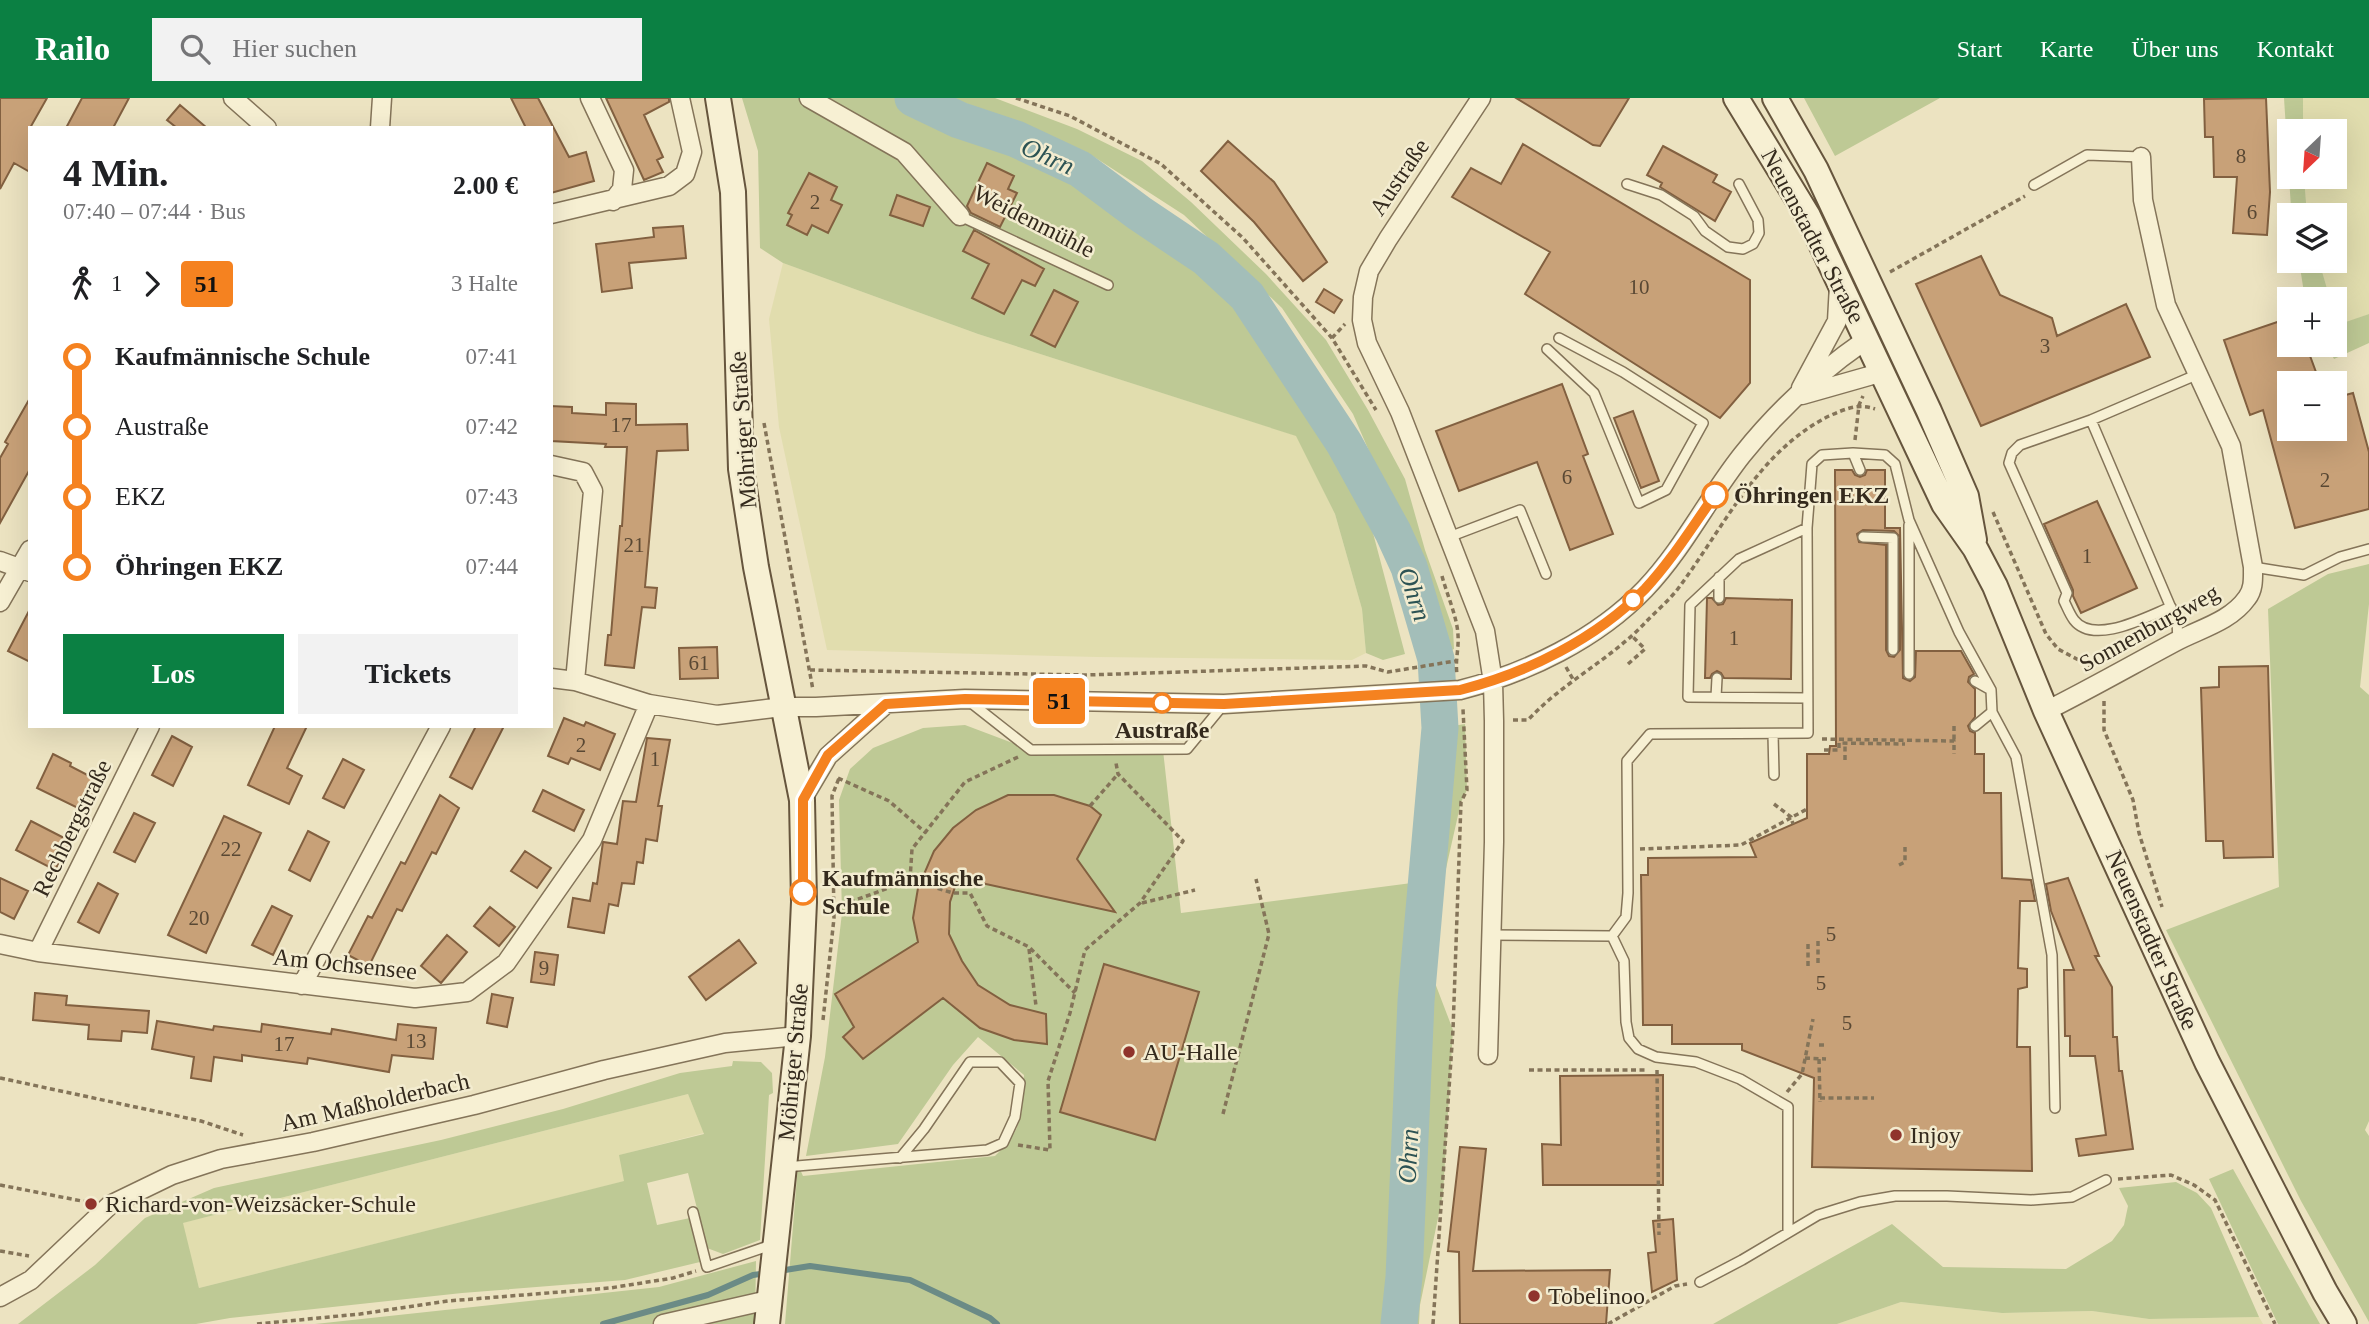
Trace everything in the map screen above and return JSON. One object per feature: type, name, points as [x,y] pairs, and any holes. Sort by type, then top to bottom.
[{"type":"main road","name":"Möhriger Straße","points":[[718,98],[733,192],[741,469],[782,707],[803,800],[804,902],[798,1036],[768,1312]]},
{"type":"main road","name":"Neuenstadter Straße","points":[[1736,98],[1808,216],[1839,279],[1878,334]]},
{"type":"main road","name":"Neuenstadter Straße","points":[[1775,98],[1816,170],[1878,334],[1894,367],[1944,505],[1975,548],[1995,586],[2046,710],[2207,1062],[2344,1324]]},
{"type":"street","points":[[233,98],[265,126]]},
{"type":"street","points":[[380,126],[382,98]]},
{"type":"street","points":[[590,98],[624,170],[622,189],[613,201]]},
{"type":"street","points":[[553,214],[669,186],[685,174],[692,152],[680,98]]},
{"type":"street","name":"Weidenmühle","points":[[809,98],[904,152],[960,216]]},
{"type":"street","name":"Austraße","points":[[1481,98],[1369,271],[1363,297],[1362,320],[1367,343],[1401,412],[1485,631],[1493,682],[1494,842],[1488,1055]]},
{"type":"street","points":[[2141,157],[2143,201],[2166,305],[2231,446],[2253,567]]},
{"type":"street","points":[[1796,397],[1837,321],[1839,279]]},
{"type":"street","points":[[553,678],[575,681],[649,704],[717,715],[782,707],[965,699],[1224,704],[1460,690],[1493,682],[1558,653],[1606,622],[1633,600],[1683,544],[1743,454],[1796,397],[1878,334]]},
{"type":"street","points":[[1796,397],[1894,367]]},
{"type":"street","points":[[553,465],[583,472],[593,491],[575,681]]},
{"type":"street","points":[[0,561],[24,570],[0,602]]},
{"type":"street","name":"Sonnenburgweg","points":[[2046,710],[2178,640],[2220,621],[2240,606],[2248,596],[2253,586],[2253,567]]},
{"type":"street","name":"Am Ochsensee","points":[[0,944],[38,952],[415,998],[467,992],[506,963],[592,840],[649,704]]},
{"type":"street","name":"Möhriger Straße","points":[[803,800],[828,755],[886,704]]},
{"type":"street","name":"Rechbergstraße","points":[[38,952],[149,728]]},
{"type":"street","points":[[302,985],[440,728]]},
{"type":"street","name":"Am Maßholderbach","points":[[0,1297],[31,1280],[110,1205],[162,1179],[221,1159],[313,1142],[724,1043],[798,1036]]},
{"type":"street","points":[[663,1324],[768,1312]]},
{"type":"lane","points":[[2034,186],[2087,155],[2141,157]]},
{"type":"lane","points":[[1627,184],[1661,195],[1694,216],[1705,231],[1728,247],[1743,249],[1753,244],[1759,233],[1758,220],[1739,184]]},
{"type":"lane","name":"Weidenmühle","points":[[960,216],[1108,285]]},
{"type":"lane","points":[[1547,349],[1594,393],[1639,503],[1666,490],[1703,423],[1623,372],[1559,338]]},
{"type":"lane","points":[[2171,607],[2110,631],[2093,630],[2075,623],[2064,601],[2067,593],[2009,463],[2012,453],[2020,445],[2091,420],[2196,375]]},
{"type":"lane","points":[[2091,420],[2178,622],[2178,640]]},
{"type":"lane","points":[[1853,453],[1860,470]]},
{"type":"lane","points":[[1612,936],[1626,917],[1627,761],[1650,734],[1808,733],[1807,528],[1812,464],[1822,455],[1885,455],[1895,464],[1909,520],[1959,632],[1991,690],[1992,712],[2016,757],[2052,955],[2055,1108]]},
{"type":"lane","points":[[1449,537],[1520,510],[1546,574]]},
{"type":"lane","points":[[1909,520],[1909,674]]},
{"type":"lane","points":[[1807,528],[1739,559],[1690,605],[1688,697],[1807,698]]},
{"type":"lane","points":[[1863,537],[1893,538],[1893,650]]},
{"type":"lane","points":[[2253,567],[2304,575],[2340,556],[2369,548]]},
{"type":"lane","points":[[1719,598],[1720,577]]},
{"type":"lane","points":[[1716,697],[1717,678]]},
{"type":"lane","points":[[1975,681],[1991,690]]},
{"type":"lane","points":[[965,699],[1031,751],[1187,749],[1224,704]]},
{"type":"lane","points":[[1975,726],[1992,712]]},
{"type":"lane","points":[[1773,734],[1773,775]]},
{"type":"lane","points":[[1490,935],[1612,936]]},
{"type":"lane","points":[[1612,936],[1624,961],[1629,1038],[1639,1049],[1656,1057],[1696,1062],[1740,1079],[1788,1107],[1788,1232]]},
{"type":"lane","points":[[784,1167],[900,1158],[987,1150],[1003,1143],[1015,1117],[1020,1083],[1000,1062],[970,1062],[924,1129],[900,1158]]},
{"type":"lane","points":[[1700,1282],[1818,1215],[1860,1202],[1895,1196],[2045,1199],[2072,1197],[2106,1180]]},
{"type":"lane","points":[[693,1212],[707,1267],[774,1244]]},
{"type":"path","points":[[1016,98],[1070,116],[1161,164],[1243,238],[1332,338],[1381,418]]},
{"type":"path","points":[[1890,272],[2025,196],[2034,186]]},
{"type":"path","points":[[1853,453],[1859,405]]},
{"type":"path","points":[[763,416],[810,670],[1086,675],[1366,666],[1388,672],[1455,661]]},
{"type":"path","points":[[1992,510],[2046,634],[2058,649],[2093,667],[2101,683],[2105,705],[2104,730],[2133,800],[2139,833],[2165,918]]},
{"type":"path","points":[[1439,568],[1458,633],[1455,661],[1460,690]]},
{"type":"path","points":[[1628,663],[1645,649],[1632,636]]},
{"type":"path","points":[[1433,1324],[1453,1030],[1461,802],[1467,790],[1465,724]]},
{"type":"path","points":[[1954,726],[1954,754]]},
{"type":"path","points":[[1822,739],[1954,741]]},
{"type":"path","points":[[1824,750],[1839,750],[1839,743],[1905,744]]},
{"type":"path","points":[[1845,743],[1845,760]]},
{"type":"path","points":[[1003,1143],[1050,1150],[1048,1081],[1085,950],[1140,903],[1183,841],[1118,774],[1115,750]]},
{"type":"path","points":[[910,880],[912,849],[965,782],[1031,751]]},
{"type":"path","points":[[1090,806],[1118,774]]},
{"type":"path","points":[[838,778],[889,802],[926,833]]},
{"type":"path","points":[[1774,804],[1791,817],[1793,824]]},
{"type":"path","points":[[1627,849],[1741,845],[1807,810]]},
{"type":"path","points":[[1899,865],[1905,862],[1905,847]]},
{"type":"path","points":[[1223,1114],[1269,934],[1256,879]]},
{"type":"path","points":[[834,908],[910,880],[953,893],[970,894],[986,926],[1029,947],[1075,993]]},
{"type":"path","points":[[1140,903],[1195,890]]},
{"type":"path","points":[[1808,941],[1808,966]]},
{"type":"path","points":[[1818,941],[1818,966]]},
{"type":"path","points":[[1029,947],[1036,1006]]},
{"type":"path","points":[[1779,1101],[1801,1074],[1813,1019]]},
{"type":"path","points":[[1819,1045],[1826,1045]]},
{"type":"path","points":[[1805,1058],[1826,1059]]},
{"type":"path","points":[[1819,1059],[1820,1100],[1874,1098]]},
{"type":"path","points":[[1529,1070],[1658,1070],[1659,1235]]},
{"type":"path","points":[[1820,1074],[1826,1074]]},
{"type":"path","points":[[0,1078],[201,1121],[247,1136]]},
{"type":"path","points":[[2106,1180],[2171,1175],[2194,1185],[2215,1200],[2275,1324]]},
{"type":"path","points":[[0,1185],[110,1205]]},
{"type":"path","points":[[0,1251],[51,1261]]},
{"type":"path","points":[[257,1324],[472,1299],[610,1288],[673,1278],[707,1267]]},
{"type":"path","points":[[1608,1324],[1675,1286],[1700,1282]]},
{"type":"shaded area","points":[[2303,98],[2369,98],[2369,314],[2347,322],[2347,287],[2327,287],[2322,273],[2347,273],[2347,203],[2306,203],[2305,189],[2347,189],[2347,119],[2303,119]]},
{"type":"shaded area","points":[[783,263],[978,334],[1297,436],[1335,514],[1362,609],[1366,653],[1352,660],[827,650],[779,427],[769,319]]},
{"type":"shaded area","points":[[688,1094],[704,1133],[620,1155],[625,1181],[199,1288],[182,1223]]},
{"type":"shaded area","points":[[1901,1302],[2002,1313],[2092,1311],[2149,1319],[2259,1317],[2263,1324],[1837,1324]]},
{"type":"green space","points":[[742,98],[897,98],[1019,150],[1097,188],[1200,272],[1256,330],[1329,447],[1373,533],[1405,654],[1383,660],[1366,653],[1362,609],[1335,514],[1296,436],[978,334],[783,263],[760,248],[758,151]]},
{"type":"green space","points":[[952,98],[995,98],[1077,129],[1142,161],[1191,202],[1266,274],[1326,340],[1405,479],[1425,550],[1453,629],[1454,649],[1438,657],[1416,569],[1394,509],[1353,414],[1282,308],[1184,215],[1088,153],[1042,132]]},
{"type":"green space","points":[[1804,98],[1940,98],[1835,156]]},
{"type":"green space","points":[[2284,98],[2303,98],[2303,119],[2285,119]]},
{"type":"green space","points":[[2290,189],[2305,189],[2306,203],[2291,203]]},
{"type":"green space","points":[[2301,273],[2322,273],[2327,287],[2303,287]]},
{"type":"green space","points":[[2369,314],[2369,343],[2347,353],[2347,322]]},
{"type":"green space","points":[[2369,564],[2369,604],[2360,687],[2369,695],[2369,1121],[2365,1130],[2369,1136],[2369,1322],[2301,1201],[2166,930],[2279,887],[2268,609],[2328,574]]},
{"type":"green space","points":[[1465,724],[1467,790],[1461,802],[1445,873],[1435,983],[1453,1030],[1443,1194],[1420,1305],[1419,1324],[785,1324],[798,1165],[803,1176],[995,1156],[1012,1136],[1022,1111],[1024,1075],[978,1037],[953,1065],[898,1144],[806,1156],[825,1057],[842,913],[839,800],[850,769],[873,748],[923,728],[965,725],[1031,750],[1163,750],[1181,913],[1427,881],[1440,728]]},
{"type":"green space","points":[[733,1061],[761,1062],[772,1073],[773,1093],[769,1095],[760,1240],[723,1254],[707,1248],[688,1173],[647,1183],[657,1225],[690,1218],[700,1262],[625,1280],[462,1293],[196,1324],[18,1324],[95,1265],[145,1218],[214,1188],[441,1140],[563,1109],[680,1073],[732,1066]],"holes":[[[688,1094],[704,1134],[619,1155],[624,1181],[199,1288],[183,1223]]]},
{"type":"green space","points":[[2233,1169],[2320,1324],[2278,1324],[2209,1179]]},
{"type":"green space","points":[[2176,1182],[2197,1193],[2211,1208],[2259,1317],[2149,1319],[2092,1311],[2002,1313],[1901,1302],[1837,1324],[1713,1324],[1892,1224],[1943,1267],[2066,1269],[2112,1241],[2124,1225],[2128,1206],[2119,1188]]},
{"type":"green space","points":[[756,1261],[755,1324],[315,1324],[659,1287]]},
{"type":"building","points":[[0,98],[47,98],[31,126],[28,126],[28,171],[14,163],[0,189]]},
{"type":"building","points":[[82,98],[129,98],[114,126],[67,126]]},
{"type":"building","points":[[511,98],[538,98],[553,126],[525,126]]},
{"type":"building","points":[[606,98],[669,98],[669,102],[644,115],[663,157],[657,160],[663,172],[644,180]]},
{"type":"building","points":[[1516,98],[1629,98],[1600,146],[1593,145]]},
{"type":"building","points":[[2266,98],[2270,192],[2267,235],[2233,233],[2237,177],[2214,177],[2213,137],[2205,137],[2204,99]]},
{"type":"building","points":[[180,105],[205,126],[174,126],[167,120]]},
{"type":"building","points":[[553,127],[569,157],[586,152],[594,181],[553,192]]},
{"type":"building","points":[[1228,141],[1274,182],[1327,262],[1303,281],[1254,222],[1201,171]]},
{"type":"building","points":[[1523,144],[1750,280],[1750,383],[1720,418],[1525,294],[1550,252],[1452,197],[1471,168],[1501,184]]},
{"type":"building","points":[[1663,146],[1717,175],[1713,182],[1731,192],[1715,221],[1660,187],[1662,183],[1647,175]]},
{"type":"building","points":[[987,163],[1014,176],[1008,189],[1017,193],[1000,227],[971,213],[967,206]]},
{"type":"building","points":[[809,173],[837,187],[831,200],[842,205],[828,233],[812,225],[807,235],[787,225],[792,215],[788,213]]},
{"type":"building","points":[[897,195],[930,207],[923,226],[890,215]]},
{"type":"building","points":[[683,226],[686,258],[629,263],[632,288],[602,292],[596,244],[654,237],[653,228]]},
{"type":"building","points":[[974,230],[1044,269],[1035,286],[1022,280],[1004,314],[972,298],[989,264],[963,251]]},
{"type":"building","points":[[1981,256],[2000,295],[2052,318],[2057,336],[2126,304],[2150,357],[1981,426],[1916,284]]},
{"type":"building","points":[[1324,289],[1342,300],[1334,313],[1316,302]]},
{"type":"building","points":[[1054,290],[1078,302],[1055,347],[1031,335]]},
{"type":"building","points":[[2277,322],[2277,357],[2310,357],[2316,371],[2277,371],[2277,441],[2347,441],[2347,395],[2353,393],[2369,452],[2369,509],[2295,528],[2263,410],[2250,415],[2224,340]]},
{"type":"building","points":[[1562,384],[1588,454],[1583,456],[1613,534],[1570,550],[1537,462],[1459,491],[1436,431]]},
{"type":"building","points":[[28,402],[28,473],[0,523],[0,458],[8,444],[5,442]]},
{"type":"building","points":[[606,403],[636,404],[636,425],[687,424],[688,450],[657,451],[645,587],[657,588],[655,608],[642,607],[634,668],[605,665],[608,635],[611,635],[622,526],[627,447],[553,441],[553,406],[572,407],[572,413],[606,415]]},
{"type":"building","points":[[1633,411],[1659,481],[1641,488],[1614,418]]},
{"type":"building","points":[[1835,470],[1852,470],[1860,477],[1865,475],[1867,470],[1885,470],[1885,528],[1900,528],[1903,678],[1910,681],[1915,677],[1916,651],[1961,651],[1974,674],[1969,677],[1968,682],[1975,689],[1975,717],[1968,726],[1970,731],[1975,733],[1975,754],[1984,754],[1984,793],[2001,793],[2002,878],[2031,880],[2035,901],[2020,901],[2018,968],[2027,969],[2027,987],[2018,989],[2017,1047],[2030,1047],[2032,1171],[1812,1167],[1814,1078],[1742,1050],[1742,1044],[1672,1044],[1672,1025],[1643,1025],[1641,875],[1648,875],[1648,858],[1756,857],[1750,843],[1807,818],[1807,754],[1829,754],[1830,746],[1836,746]],"holes":[[[1863,530],[1894,531],[1900,537],[1900,650],[1894,657],[1889,656],[1886,650],[1886,545],[1859,542],[1857,534]]]},
{"type":"building","points":[[2097,501],[2137,588],[2081,613],[2044,524]]},
{"type":"building","points":[[1707,598],[1712,598],[1718,605],[1723,604],[1726,598],[1792,600],[1791,679],[1724,678],[1717,671],[1710,678],[1705,678]]},
{"type":"building","points":[[28,613],[28,661],[8,651]]},
{"type":"building","points":[[717,647],[718,678],[680,679],[679,648]]},
{"type":"building","points":[[2268,666],[2273,857],[2224,858],[2223,841],[2206,841],[2201,688],[2219,687],[2219,667]]},
{"type":"building","points":[[564,718],[584,726],[586,722],[615,734],[600,770],[571,758],[568,764],[548,756]]},
{"type":"building","points":[[274,728],[306,728],[287,768],[302,776],[289,804],[248,785]]},
{"type":"building","points":[[475,728],[503,728],[472,789],[450,777]]},
{"type":"building","points":[[172,736],[192,747],[173,786],[152,775]]},
{"type":"building","points":[[647,738],[670,740],[658,806],[662,806],[657,841],[646,839],[643,863],[637,862],[634,884],[622,883],[618,906],[609,904],[604,933],[568,927],[573,898],[590,901],[593,883],[597,884],[603,842],[617,844],[623,801],[636,802]]},
{"type":"building","points":[[53,754],[99,781],[84,811],[37,788]]},
{"type":"building","points":[[343,759],[364,770],[344,808],[323,798]]},
{"type":"building","points":[[543,790],[584,810],[574,831],[533,811]]},
{"type":"building","points":[[440,795],[459,808],[436,854],[432,852],[402,911],[397,909],[369,966],[348,955],[368,916],[372,918],[401,862],[405,864]]},
{"type":"building","points":[[1008,795],[1054,795],[1090,806],[1101,815],[1077,859],[1115,912],[958,878],[950,902],[949,934],[978,985],[1010,1005],[1046,1014],[1047,1044],[1014,1040],[980,1028],[943,998],[863,1059],[843,1037],[854,1027],[835,994],[918,942],[913,918],[918,888],[934,851],[953,828],[976,810]]},
{"type":"building","points":[[134,813],[155,823],[135,862],[114,852]]},
{"type":"building","points":[[224,816],[261,833],[206,953],[168,935]]},
{"type":"building","points":[[31,821],[70,841],[55,870],[16,850]]},
{"type":"building","points":[[308,831],[329,842],[310,881],[289,870]]},
{"type":"building","points":[[525,851],[551,868],[537,888],[511,871]]},
{"type":"building","points":[[0,878],[28,891],[14,919],[0,912]]},
{"type":"building","points":[[2068,878],[2099,956],[2095,956],[2112,987],[2113,1037],[2117,1037],[2119,1071],[2122,1071],[2133,1149],[2079,1156],[2076,1139],[2106,1135],[2095,1056],[2070,1056],[2070,1036],[2065,1036],[2064,970],[2074,970],[2051,911],[2046,884]]},
{"type":"building","points":[[98,883],[118,894],[99,933],[78,922]]},
{"type":"building","points":[[272,906],[292,916],[273,955],[252,945]]},
{"type":"building","points":[[490,907],[515,927],[499,946],[474,926]]},
{"type":"building","points":[[447,935],[467,952],[441,983],[421,966]]},
{"type":"building","points":[[739,940],[756,963],[706,1000],[689,977]]},
{"type":"building","points":[[535,952],[558,955],[554,985],[531,982]]},
{"type":"building","name":"AU-Halle","points":[[1104,964],[1199,992],[1155,1140],[1060,1112]]},
{"type":"building","points":[[35,993],[67,996],[66,1005],[149,1011],[147,1033],[122,1031],[121,1041],[88,1039],[89,1025],[33,1020]]},
{"type":"building","points":[[492,994],[513,998],[507,1027],[487,1023]]},
{"type":"building","points":[[157,1021],[213,1030],[214,1026],[261,1032],[262,1024],[331,1034],[332,1029],[396,1040],[398,1024],[436,1028],[433,1059],[392,1055],[389,1072],[308,1058],[307,1064],[242,1055],[242,1061],[214,1057],[211,1081],[191,1078],[194,1057],[152,1049]]},
{"type":"building","points":[[1663,1075],[1663,1185],[1543,1185],[1542,1144],[1561,1145],[1560,1076]]},
{"type":"building","name":"Tobelinoo","points":[[1460,1147],[1486,1149],[1473,1271],[1610,1270],[1606,1324],[1460,1324],[1459,1252],[1448,1251]]},
{"type":"building","points":[[1673,1219],[1677,1280],[1652,1292],[1648,1253],[1656,1252],[1653,1221]]},
{"type":"waterway","name":"Ohrn","points":[[913,98],[959,120],[1016,139],[1080,169],[1206,258],[1247,296],[1344,443],[1409,567],[1436,659],[1440,728],[1416,1001],[1404,1277],[1399,1324]]},
{"type":"waterway","points":[[779,1271],[810,1266],[910,1280],[990,1318],[997,1324]]},
{"type":"waterway","points":[[603,1324],[708,1295],[753,1275],[768,1273]]},
{"type":"bus line","name":"51","points":[[803,892],[803,800],[828,755],[886,704],[965,699],[1224,704],[1460,690],[1493,682],[1558,653],[1606,622],[1633,600],[1683,544],[1715,495]]},
{"type":"place","name":"Öhringen EKZ","points":[[1715,495]]},
{"type":"place","name":"Austraße","points":[[1162,703]]},
{"type":"place","name":"Kaufmännische Schule","points":[[803,892]]},
{"type":"place","name":"AU-Halle","points":[[1129,1052]]},
{"type":"place","name":"Injoy","points":[[1896,1135]]},
{"type":"place","name":"Richard-von-Weizsäcker-Schule","points":[[91,1204]]},
{"type":"place","name":"Tobelinoo","points":[[1534,1296]]}]
